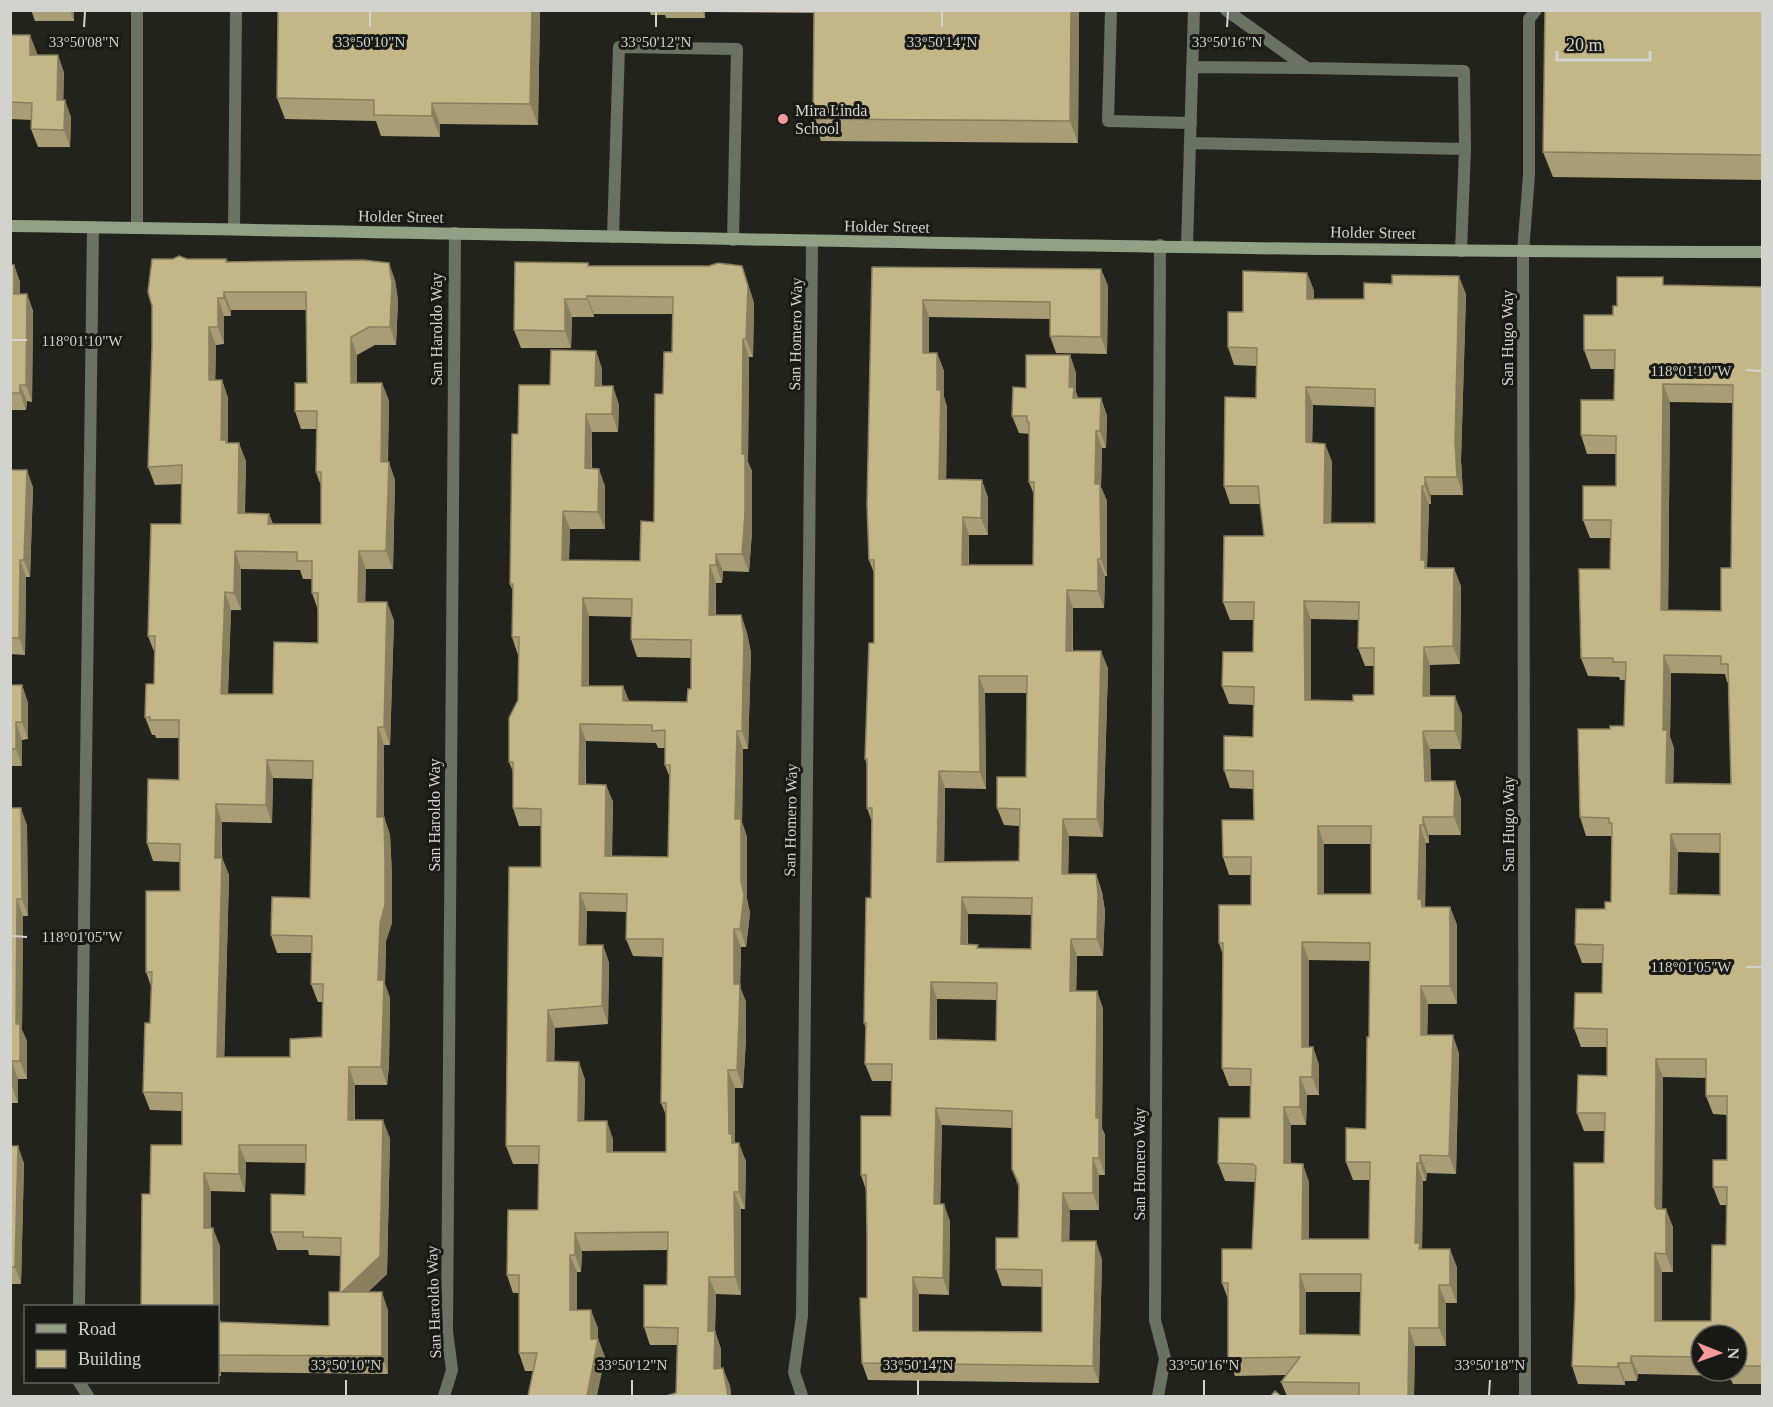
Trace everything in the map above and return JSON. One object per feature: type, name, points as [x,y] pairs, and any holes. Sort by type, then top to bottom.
[{"type":"street","points":[[137,10],[137,227]]},
{"type":"street","points":[[234,229],[236,10]]},
{"type":"street","points":[[1111,10],[1108,121],[1191,123]]},
{"type":"street","points":[[1187,246],[1194,10]]},
{"type":"street","points":[[1226,10],[1307,68]]},
{"type":"street","name":"San Hugo Way","points":[[1525,1396],[1523,252],[1529,175],[1528,19],[1536,10]]},
{"type":"street","points":[[613,237],[619,47],[737,49],[733,240]]},
{"type":"street","points":[[1192,67],[1464,71],[1465,149],[1461,250]]},
{"type":"street","points":[[1191,143],[1465,149]]},
{"type":"street","name":"Holder Street","points":[[10,226],[1523,252],[1762,252]]},
{"type":"street","points":[[79,1305],[93,227]]},
{"type":"street","name":"San Haroldo Way","points":[[444,1396],[452,1370],[447,1331],[455,233]]},
{"type":"street","name":"San Homero Way","points":[[802,1396],[794,1372],[802,1316],[812,241]]},
{"type":"street","name":"San Homero Way","points":[[1158,1396],[1165,1358],[1155,1320],[1160,245]]},
{"type":"street","points":[[80,1383],[88,1396]]},
{"type":"building","points":[[278,10],[532,10],[530,104],[432,103],[432,116],[374,115],[374,100],[277,98]]},
{"type":"building","points":[[814,10],[1071,10],[1070,121],[813,119]]},
{"type":"building","points":[[1545,10],[1762,10],[1762,155],[1543,152]]},
{"type":"building","points":[[10,35],[30,35],[30,55],[58,55],[57,100],[65,100],[64,130],[31,129],[32,103],[10,102]]},
{"type":"building","points":[[179,256],[187,259],[226,259],[226,262],[363,260],[389,263],[392,283],[390,327],[369,327],[351,337],[351,383],[382,383],[381,462],[389,462],[386,551],[359,551],[358,602],[387,602],[384,727],[378,727],[377,817],[384,817],[385,858],[385,905],[380,923],[378,980],[384,980],[381,1067],[349,1067],[348,1120],[383,1120],[380,1256],[342,1292],[382,1292],[382,1356],[219,1355],[219,1322],[329,1326],[329,1292],[340,1292],[341,1238],[303,1237],[303,1232],[271,1232],[271,1194],[305,1195],[306,1145],[239,1145],[239,1174],[204,1173],[204,1228],[213,1228],[214,1305],[141,1305],[142,1194],[150,1194],[151,1145],[182,1145],[182,1093],[143,1092],[145,1023],[150,1023],[152,972],[146,972],[146,891],[180,891],[180,844],[147,843],[148,779],[179,780],[179,720],[150,720],[150,717],[145,717],[146,684],[154,684],[155,636],[148,636],[151,524],[181,524],[182,465],[148,467],[152,306],[148,292],[152,259],[173,259]],"holes":[[[224,292],[306,292],[307,383],[295,383],[295,411],[317,411],[316,472],[321,472],[321,524],[268,524],[269,514],[238,513],[239,443],[226,443],[226,440],[221,440],[222,380],[209,380],[209,327],[218,327],[218,298],[224,298]],[[235,551],[297,552],[297,561],[312,561],[312,593],[318,593],[318,643],[274,642],[273,694],[221,694],[225,592],[234,593]],[[267,760],[313,761],[310,898],[272,897],[271,935],[312,936],[311,984],[323,984],[322,1037],[290,1039],[290,1057],[217,1057],[222,858],[215,858],[216,804],[266,805]]]},
{"type":"building","points":[[515,262],[588,263],[588,266],[709,266],[718,263],[742,266],[748,286],[746,339],[743,339],[742,454],[745,454],[745,513],[742,554],[716,554],[716,565],[710,565],[709,615],[741,615],[744,636],[742,731],[737,731],[735,819],[741,819],[741,881],[744,895],[740,929],[734,929],[734,984],[740,984],[737,1070],[728,1070],[729,1134],[732,1134],[732,1143],[739,1143],[739,1192],[734,1192],[735,1277],[709,1277],[708,1331],[715,1331],[714,1369],[723,1368],[728,1396],[666,1396],[676,1393],[678,1328],[644,1327],[644,1285],[667,1285],[668,1232],[575,1233],[575,1255],[570,1255],[570,1310],[591,1310],[591,1339],[598,1339],[587,1396],[528,1396],[537,1353],[519,1353],[519,1275],[507,1275],[508,1210],[538,1210],[539,1146],[506,1146],[509,867],[541,867],[541,809],[513,808],[513,762],[509,762],[509,718],[518,700],[519,637],[512,637],[513,584],[510,584],[512,434],[518,434],[519,385],[550,385],[551,350],[596,351],[595,386],[613,386],[612,414],[586,414],[585,468],[599,469],[598,512],[563,511],[562,560],[640,561],[641,521],[654,522],[655,394],[663,394],[664,352],[672,352],[673,297],[587,296],[587,299],[565,299],[565,331],[514,330]],"holes":[[[583,598],[632,599],[631,639],[691,640],[691,689],[688,689],[687,702],[623,701],[623,686],[582,686]],[[580,724],[652,725],[652,731],[665,730],[665,765],[670,765],[668,857],[605,856],[606,785],[579,784]],[[580,893],[627,894],[626,939],[663,939],[661,1103],[666,1103],[666,1152],[607,1152],[607,1121],[578,1121],[579,1062],[547,1061],[548,1010],[602,1006],[603,945],[579,945]]]},
{"type":"building","points":[[10,265],[14,265],[14,294],[27,294],[26,385],[20,385],[20,393],[10,393]]},
{"type":"building","points":[[872,267],[1101,269],[1101,337],[1050,336],[1050,302],[923,300],[923,353],[937,353],[937,390],[941,390],[939,479],[982,480],[981,518],[963,517],[962,565],[1033,565],[1034,482],[1029,482],[1029,422],[1027,422],[1027,416],[1012,416],[1013,387],[1026,388],[1026,355],[1070,355],[1069,387],[1074,387],[1073,398],[1101,398],[1100,431],[1096,431],[1095,484],[1100,484],[1101,559],[1098,559],[1098,591],[1067,590],[1066,651],[1101,651],[1097,819],[1063,819],[1062,874],[1096,874],[1098,894],[1097,939],[1071,939],[1070,991],[1097,991],[1096,1118],[1099,1118],[1099,1158],[1093,1158],[1093,1193],[1063,1193],[1062,1241],[1096,1241],[1093,1366],[862,1363],[860,1298],[867,1298],[867,1235],[866,1175],[861,1175],[861,1116],[891,1116],[892,1064],[865,1064],[866,898],[871,898],[872,808],[867,808],[867,759],[865,759],[869,643],[874,643],[874,560],[869,560],[867,504]],"holes":[[[979,676],[1027,676],[1026,777],[997,777],[997,808],[1020,809],[1019,861],[937,862],[939,771],[980,772]],[[962,897],[1032,898],[1031,949],[977,948],[978,945],[961,944]],[[931,982],[997,983],[996,1041],[930,1039]],[[936,1108],[1012,1111],[1012,1169],[1019,1184],[1018,1238],[996,1238],[996,1269],[1042,1270],[1042,1332],[913,1331],[913,1277],[943,1278],[944,1204],[934,1204]]]},
{"type":"building","points":[[1243,271],[1307,273],[1307,299],[1364,299],[1364,283],[1392,284],[1392,275],[1459,276],[1455,442],[1457,477],[1425,477],[1425,486],[1422,486],[1421,560],[1425,560],[1425,568],[1454,568],[1453,646],[1424,647],[1423,696],[1455,696],[1455,731],[1423,731],[1425,781],[1455,781],[1454,817],[1423,817],[1423,825],[1420,825],[1418,899],[1421,899],[1422,907],[1450,907],[1450,986],[1421,986],[1421,1035],[1453,1035],[1449,1156],[1420,1155],[1420,1163],[1417,1163],[1415,1243],[1420,1243],[1419,1249],[1450,1249],[1450,1285],[1439,1285],[1439,1328],[1409,1328],[1408,1396],[1359,1396],[1359,1383],[1281,1382],[1300,1357],[1228,1358],[1228,1283],[1222,1283],[1222,1249],[1252,1249],[1256,1167],[1253,1164],[1218,1163],[1219,1118],[1250,1118],[1251,1069],[1222,1068],[1223,943],[1219,943],[1219,905],[1251,905],[1251,857],[1223,857],[1222,820],[1254,820],[1253,771],[1224,770],[1224,736],[1253,737],[1254,687],[1222,686],[1223,652],[1253,652],[1254,602],[1223,602],[1224,536],[1264,536],[1258,486],[1224,486],[1225,397],[1256,398],[1257,348],[1228,347],[1228,312],[1243,312]],"holes":[[[1306,387],[1375,389],[1375,523],[1324,523],[1325,444],[1306,442]],[[1304,601],[1359,602],[1358,648],[1374,648],[1374,695],[1353,695],[1353,701],[1305,700]],[[1318,826],[1371,826],[1371,894],[1318,894]],[[1302,942],[1370,943],[1366,1129],[1346,1128],[1346,1162],[1370,1162],[1369,1239],[1302,1239],[1303,1164],[1284,1163],[1284,1107],[1300,1107],[1300,1077],[1312,1077],[1313,1047],[1302,1047]],[[1300,1274],[1361,1274],[1360,1335],[1300,1334]]]},
{"type":"building","points":[[1617,277],[1663,277],[1663,285],[1762,287],[1762,1366],[1749,1366],[1749,1323],[1689,1323],[1689,1357],[1631,1356],[1631,1363],[1618,1363],[1618,1367],[1572,1366],[1575,1298],[1574,1163],[1604,1163],[1605,1113],[1577,1113],[1578,1075],[1607,1076],[1607,1029],[1574,1028],[1575,993],[1602,993],[1603,945],[1575,944],[1576,909],[1605,909],[1605,902],[1611,902],[1612,823],[1609,823],[1609,818],[1580,817],[1578,729],[1610,729],[1610,726],[1624,726],[1626,662],[1613,662],[1613,658],[1581,658],[1579,569],[1610,569],[1611,520],[1583,520],[1583,486],[1616,486],[1616,436],[1581,435],[1581,400],[1614,400],[1615,350],[1584,350],[1584,315],[1613,315],[1613,306],[1617,306]],"holes":[[[1663,384],[1733,385],[1731,568],[1721,568],[1721,611],[1661,610]],[[1664,655],[1721,656],[1721,664],[1728,664],[1731,784],[1666,783],[1667,730],[1663,730]],[[1671,834],[1720,834],[1720,895],[1670,894]],[[1656,1059],[1706,1059],[1706,1096],[1727,1096],[1727,1160],[1713,1160],[1713,1187],[1727,1187],[1726,1245],[1712,1245],[1711,1321],[1655,1321],[1655,1253],[1666,1254],[1666,1209],[1657,1209],[1655,1206]]]},
{"type":"building","points":[[10,470],[27,470],[24,560],[20,560],[19,638],[10,638]]},
{"type":"building","points":[[10,685],[22,685],[22,722],[16,722],[16,749],[10,749]]},
{"type":"building","points":[[10,808],[21,808],[22,899],[17,899],[16,1024],[20,1024],[20,1061],[12,1061],[12,1086],[10,1086]]},
{"type":"building","points":[[10,1146],[18,1146],[15,1267],[10,1267]]},
{"type":"building","points":[[1275,1391],[1281,1396],[1271,1396]]},
{"type":"place","name":"Mira Linda School","points":[[783,119]]}]
